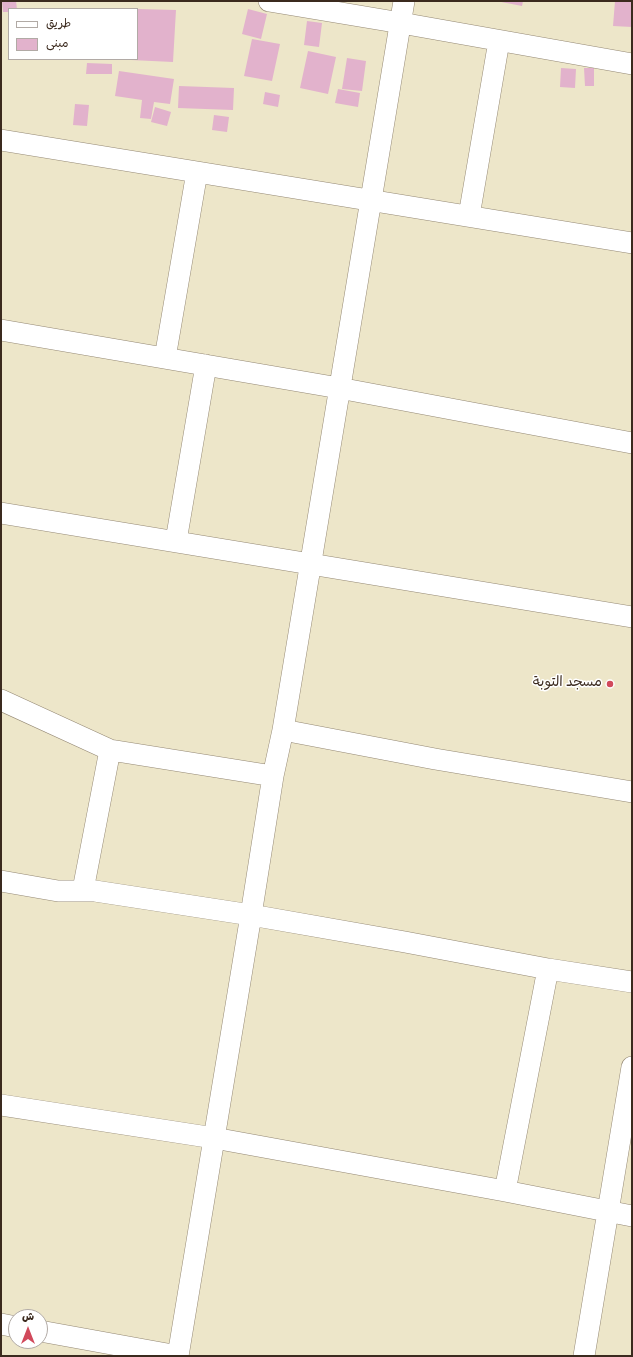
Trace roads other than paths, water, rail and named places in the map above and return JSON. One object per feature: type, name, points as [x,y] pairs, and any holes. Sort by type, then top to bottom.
[{"type":"street","points":[[269,1],[632,64]]},
{"type":"street","points":[[48,1332],[178,1356],[273,776],[283,730],[404,1]]},
{"type":"street","points":[[469,216],[499,40]]},
{"type":"street","points":[[1,140],[632,243]]},
{"type":"street","points":[[166,358],[197,172]]},
{"type":"street","points":[[1,330],[340,388],[632,443]]},
{"type":"street","points":[[176,541],[206,365]]},
{"type":"street","points":[[1,513],[632,617]]},
{"type":"street","points":[[1,700],[110,750],[273,776]]},
{"type":"street","points":[[283,730],[435,759],[632,792]]},
{"type":"street","points":[[83,890],[110,750]]},
{"type":"street","points":[[1,881],[58,891],[83,890],[251,915],[548,969],[632,982]]},
{"type":"street","points":[[505,1191],[548,969]]},
{"type":"street","points":[[584,1356],[632,1067]]},
{"type":"street","points":[[1,1105],[214,1138],[505,1191],[632,1216]]},
{"type":"place","name":"مسجد التوبة","points":[[610,684]]}]
